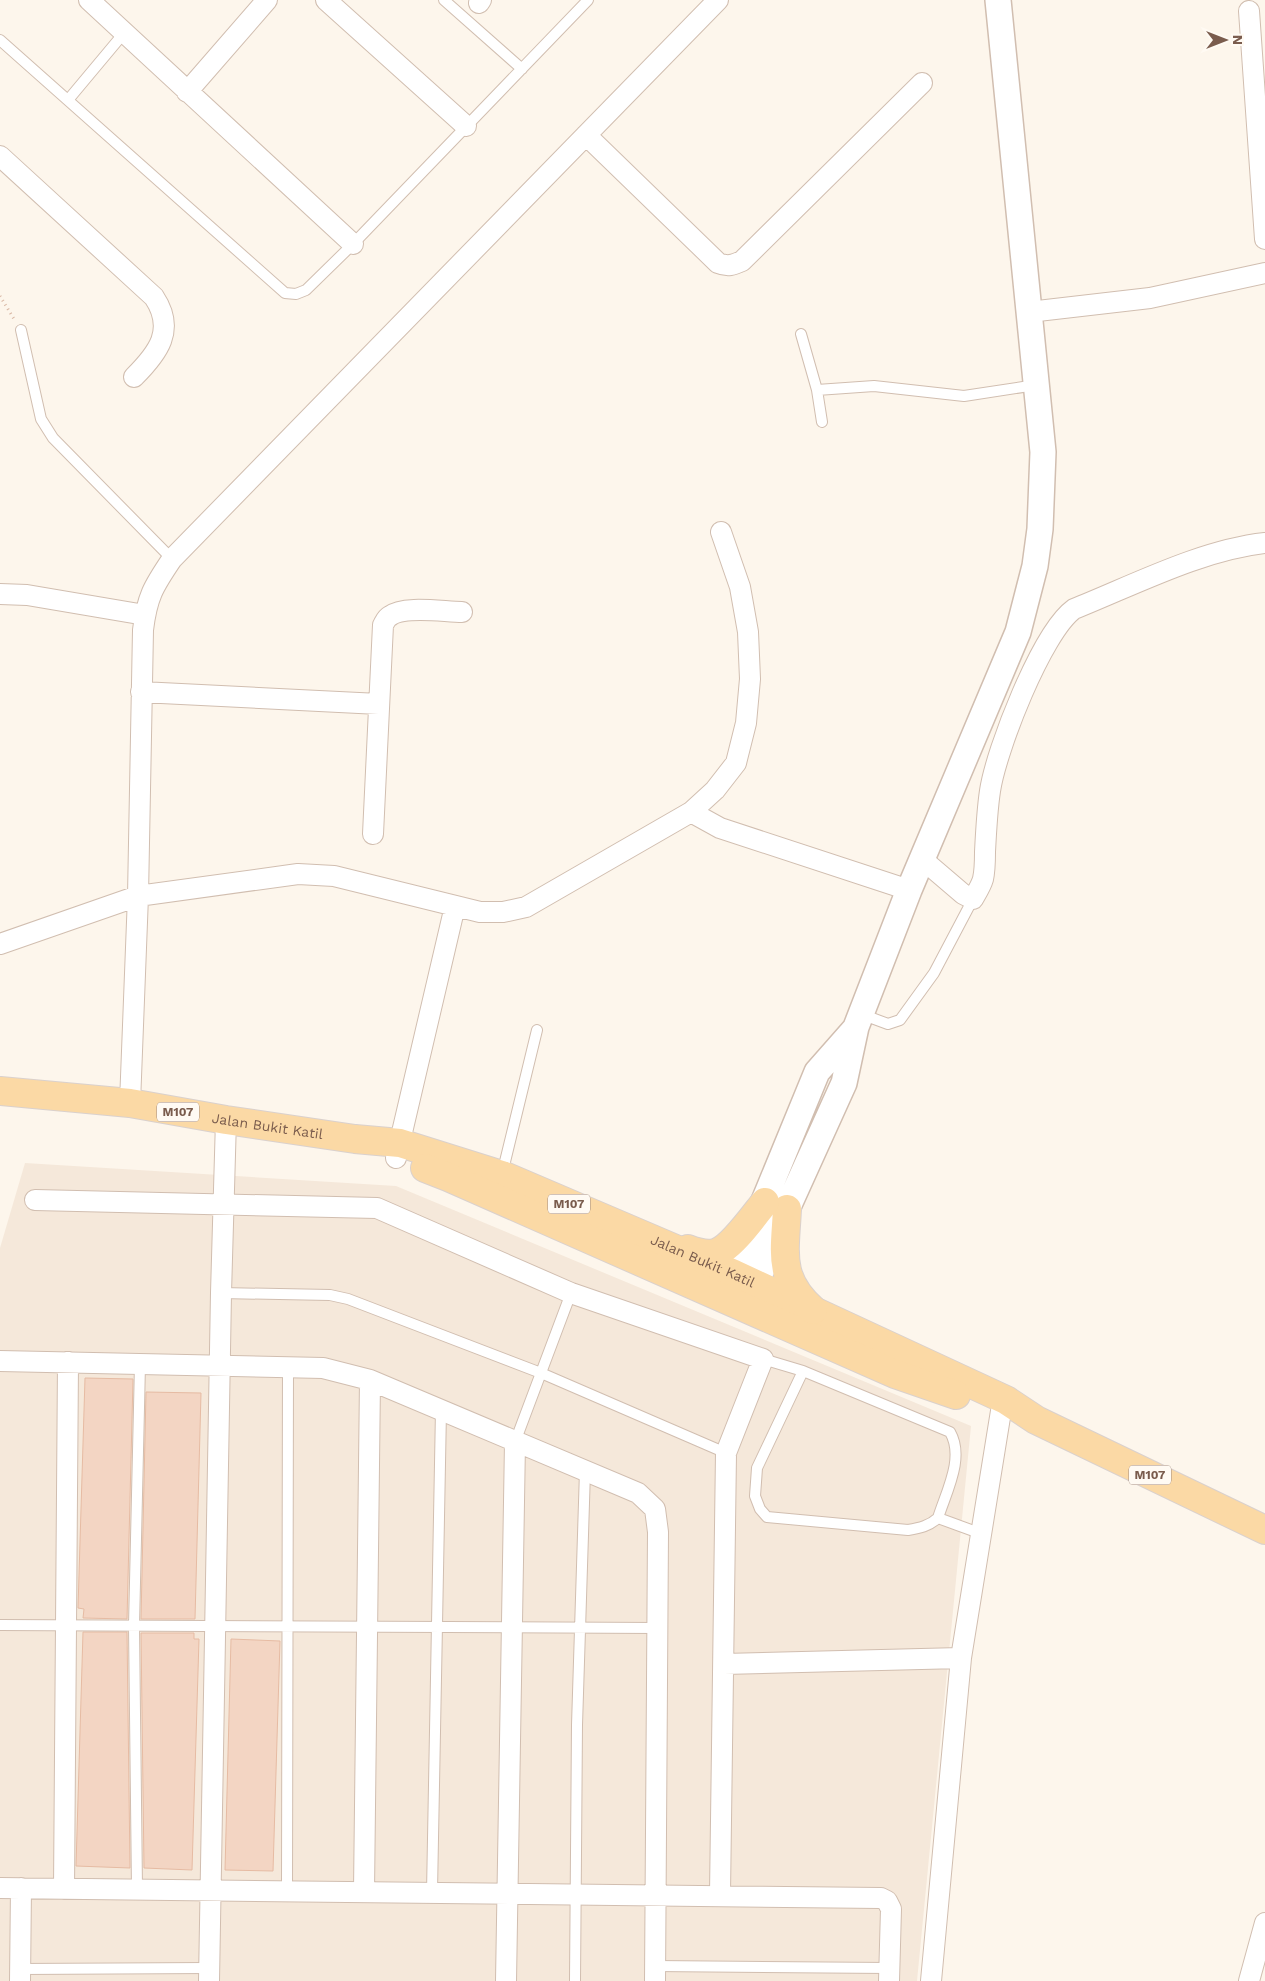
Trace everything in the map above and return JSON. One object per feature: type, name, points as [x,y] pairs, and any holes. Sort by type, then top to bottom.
[{"type":"main road","name":"Jalan Bukit Katil","points":[[0,1091],[130,1103],[226,1120],[356,1139],[502,1175],[641,1234],[743,1283],[819,1314],[1003,1405],[1265,1530]]},
{"type":"main road","name":"Jalan Bukit Katil","points":[[398,1150],[448,1176],[895,1374],[1003,1405]]},
{"type":"main road","points":[[641,1234],[697,1252],[716,1253],[729,1244],[747,1225],[776,1205],[784,1263],[791,1285],[799,1298],[819,1314]]},
{"type":"main road","points":[[690,1284],[743,1283],[783,1324]]},
{"type":"street","points":[[89,0],[353,244]]},
{"type":"street","points":[[187,92],[267,0]]},
{"type":"street","points":[[326,0],[466,126]]},
{"type":"street","points":[[130,1103],[138,896],[141,692],[145,615],[154,585],[172,559],[718,0]]},
{"type":"street","points":[[743,1283],[776,1205],[844,1083],[859,1021],[908,890],[1018,632],[1036,556],[1042,494],[1043,452],[998,0]]},
{"type":"street","points":[[1249,11],[1265,239]]},
{"type":"street","points":[[586,135],[718,263],[726,266],[734,265],[742,261],[922,83]]},
{"type":"street","points":[[0,156],[154,297],[162,309],[164,325],[161,343],[152,358],[134,377]]},
{"type":"street","points":[[1029,312],[1150,298],[1265,273]]},
{"type":"street","points":[[0,944],[138,896],[298,874],[334,876],[480,912],[503,912],[526,907],[691,812],[715,790],[736,763],[746,723],[750,679],[748,632],[740,587],[721,532]]},
{"type":"street","points":[[922,859],[963,894],[973,899],[981,887],[984,877],[987,820],[995,766],[1021,696],[1053,632],[1065,616],[1074,609],[1199,558],[1224,549],[1265,543]]},
{"type":"street","points":[[0,594],[35,596],[145,615]]},
{"type":"street","points":[[372,834],[383,626],[388,617],[396,612],[407,610],[462,612]]},
{"type":"street","points":[[141,692],[379,704]]},
{"type":"street","points":[[691,812],[720,828],[908,890]]},
{"type":"street","points":[[398,1150],[455,906]]},
{"type":"street","points":[[209,1974],[221,1293],[226,1120]]},
{"type":"street","points":[[35,1200],[376,1208],[571,1293],[763,1359],[726,1453],[720,1894]]},
{"type":"street","points":[[0,1361],[323,1368],[370,1380],[638,1493],[655,1509],[658,1532],[655,1974]]},
{"type":"street","points":[[64,1888],[68,1362]]},
{"type":"street","points":[[364,1891],[370,1380]]},
{"type":"street","points":[[930,1981],[961,1658],[1003,1405]]},
{"type":"street","points":[[506,1981],[515,1442]]},
{"type":"street","points":[[724,1664],[961,1658]]},
{"type":"street","points":[[0,1888],[720,1894],[881,1898],[888,1901],[890,1909],[889,1974]]},
{"type":"street","points":[[20,1975],[21,1888]]},
{"type":"street","points":[[1249,1981],[1265,1923]]},
{"type":"lane","points":[[444,0],[522,69]]},
{"type":"lane","points":[[0,40],[285,293],[296,294],[306,290],[353,244],[588,0]]},
{"type":"lane","points":[[68,100],[124,33]]},
{"type":"lane","points":[[21,330],[41,419],[53,438],[172,559]]},
{"type":"lane","points":[[801,334],[817,390],[822,422]]},
{"type":"lane","points":[[817,390],[874,386],[964,396],[1036,385]]},
{"type":"lane","points":[[859,1021],[888,1024],[900,1020],[934,973],[973,899]]},
{"type":"lane","points":[[502,1175],[538,1030]]},
{"type":"lane","points":[[221,1293],[330,1295],[348,1299],[541,1373],[726,1453]]},
{"type":"lane","points":[[515,1442],[571,1293]]},
{"type":"lane","points":[[763,1359],[804,1371],[950,1432],[955,1440],[956,1462],[938,1518],[932,1524],[908,1530],[767,1517],[760,1509],[755,1496],[757,1468],[804,1371]]},
{"type":"lane","points":[[137,1889],[134,1626],[140,1364]]},
{"type":"lane","points":[[287,1890],[288,1367]]},
{"type":"lane","points":[[432,1892],[441,1410]]},
{"type":"lane","points":[[575,1981],[579,1628],[585,1471]]},
{"type":"lane","points":[[938,1518],[982,1534]]},
{"type":"lane","points":[[0,1625],[657,1628]]},
{"type":"lane","points":[[20,1975],[209,1974]]},
{"type":"lane","points":[[655,1974],[889,1974]]},
{"type":"path","points":[[0,296],[21,330]]},
{"type":"shaded area","points":[[25,1163],[396,1186],[971,1426],[917,1981],[0,1981],[0,1248]]},
{"type":"building","points":[[85,1378],[133,1379],[127,1619],[83,1618],[84,1609],[78,1608]]},
{"type":"building","points":[[146,1392],[201,1393],[195,1619],[141,1619]]},
{"type":"building","points":[[83,1632],[127,1632],[130,1868],[76,1866]]},
{"type":"building","points":[[141,1633],[194,1633],[194,1639],[199,1639],[192,1870],[144,1868]]},
{"type":"building","points":[[231,1639],[280,1641],[273,1871],[225,1870]]}]
